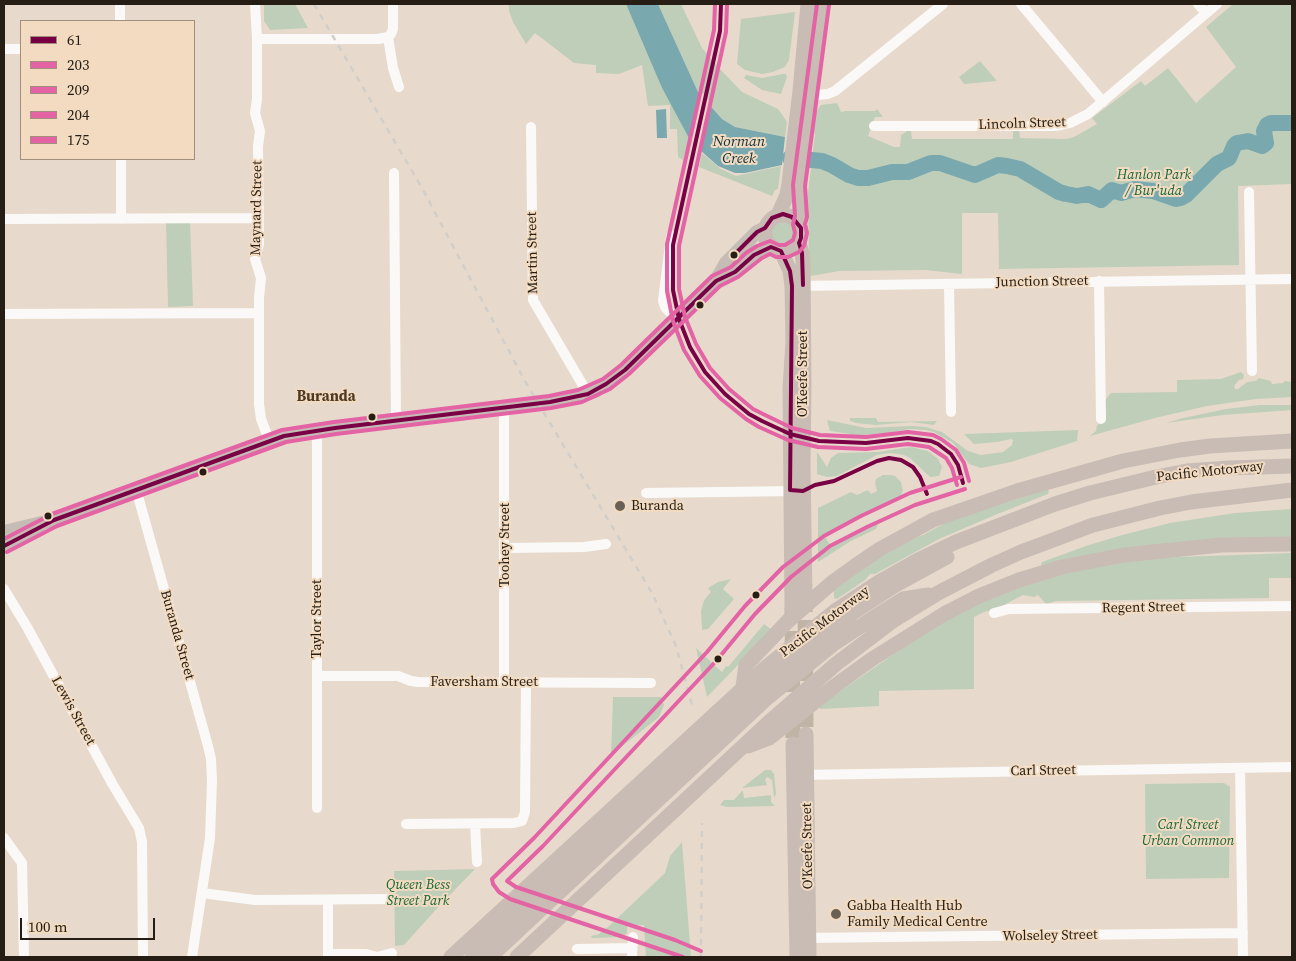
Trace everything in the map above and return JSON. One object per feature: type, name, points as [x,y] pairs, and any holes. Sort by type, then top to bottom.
[{"type":"highway","points":[[805,96],[808,4]]},
{"type":"highway","points":[[794,190],[778,215],[768,222],[765,228],[765,238],[776,249],[791,250],[799,242],[801,233],[799,224],[801,217],[794,190],[805,96],[823,4]]},
{"type":"highway","points":[[778,215],[792,217],[799,224]]},
{"type":"highway","name":"O'Keefe Street","points":[[792,608],[797,490],[798,286],[802,253],[799,242]]},
{"type":"highway","name":"O'Keefe Street","points":[[776,249],[798,286]]},
{"type":"highway","points":[[743,687],[746,665],[789,620],[834,581],[880,549],[933,520],[1016,491],[1123,461],[1180,450],[1240,443],[1292,441]]},
{"type":"highway","name":"Pacific Motorway","points":[[451,957],[743,687],[765,668],[835,619],[879,582],[918,560],[956,542],[1064,501],[1156,477],[1187,472],[1229,468],[1292,466]]},
{"type":"highway","name":"O'Keefe Street","points":[[797,490],[805,596]]},
{"type":"highway","name":"Pacific Motorway","points":[[768,731],[836,664],[894,620],[965,578],[1014,555],[1093,525],[1143,512],[1191,502],[1292,490]]},
{"type":"highway","points":[[517,957],[742,748],[872,659],[944,614],[985,593],[1019,580],[1070,566],[1124,555],[1221,545],[1292,544]]},
{"type":"highway","points":[[766,692],[835,643],[903,599],[938,593]]},
{"type":"highway","points":[[490,957],[676,776],[766,692],[835,619]]},
{"type":"highway","name":"O'Keefe Street","points":[[806,734],[800,775],[803,938],[809,957]]},
{"type":"highway","name":"O'Keefe Street","points":[[793,744],[800,775]]},
{"type":"highway","points":[[472,957],[676,776]]},
{"type":"highway","name":"O'Keefe Street","points":[[796,957],[803,938]]},
{"type":"main road","points":[[716,282],[726,262],[757,232],[765,228]]},
{"type":"main road","points":[[4,546],[54,520],[270,440],[317,430],[550,402],[588,394],[625,370],[716,282],[735,272],[754,255],[776,249]]},
{"type":"main road","points":[[4,532],[54,520]]},
{"type":"street","points":[[120,4],[120,20]]},
{"type":"street","name":"Maynard Street","points":[[255,4],[257,39],[257,98],[255,113],[260,131],[258,146],[259,244],[255,259],[261,278],[259,313],[260,412],[270,440]]},
{"type":"street","points":[[393,4],[393,29],[388,37],[393,68],[399,87]]},
{"type":"street","points":[[805,96],[828,94],[835,91],[943,4]]},
{"type":"street","points":[[1022,4],[1102,102]]},
{"type":"street","points":[[1198,4],[1206,13]]},
{"type":"street","name":"Lincoln Street","points":[[874,126],[1063,125],[1082,118],[1217,4]]},
{"type":"street","points":[[257,39],[388,37]]},
{"type":"street","points":[[4,49],[20,49]]},
{"type":"street","name":"Martin Street","points":[[531,127],[534,300],[588,394]]},
{"type":"street","points":[[121,160],[122,218]]},
{"type":"street","points":[[394,173],[396,421]]},
{"type":"street","points":[[1249,192],[1252,371]]},
{"type":"street","points":[[4,219],[258,218]]},
{"type":"street","points":[[671,236],[662,298],[665,306],[677,320]]},
{"type":"street","name":"Junction Street","points":[[798,286],[1292,279]]},
{"type":"street","points":[[1099,282],[1100,419]]},
{"type":"street","points":[[949,284],[951,412]]},
{"type":"street","points":[[4,314],[259,313]]},
{"type":"street","name":"Toohey Street","points":[[504,407],[504,682]]},
{"type":"street","name":"Taylor Street","points":[[317,430],[317,808]]},
{"type":"street","name":"Buranda Street","points":[[136,489],[208,746],[212,781],[210,838],[192,957]]},
{"type":"street","points":[[646,493],[797,490]]},
{"type":"street","points":[[505,548],[588,547],[606,544]]},
{"type":"street","name":"Lewis Street","points":[[4,588],[141,834],[143,957]]},
{"type":"street","name":"Regent Street","points":[[994,613],[1009,608],[1292,606]]},
{"type":"street","name":"Faversham Street","points":[[317,676],[398,676],[418,682],[651,683]]},
{"type":"street","points":[[406,824],[514,823],[522,821],[525,812],[526,682]]},
{"type":"street","name":"Carl Street","points":[[800,775],[1292,767]]},
{"type":"street","points":[[1240,768],[1243,957]]},
{"type":"street","points":[[475,824],[477,862]]},
{"type":"street","points":[[4,838],[22,864],[24,957]]},
{"type":"street","points":[[202,893],[252,900],[394,899]]},
{"type":"street","points":[[328,900],[328,956],[366,954],[377,957],[392,953]]},
{"type":"street","name":"Wolseley Street","points":[[803,938],[1243,933]]},
{"type":"street","points":[[576,949],[632,952],[633,937]]},
{"type":"green space","points":[[264,4],[295,4],[308,28],[270,30],[264,21]]},
{"type":"green space","points":[[509,4],[626,4],[662,88],[689,138],[683,160],[678,157],[677,129],[670,129],[670,105],[648,106],[642,65],[619,74],[596,73],[596,65],[574,63],[535,33],[526,44],[513,22],[509,11]]},
{"type":"green space","points":[[658,4],[681,4],[702,48],[721,70],[742,92],[778,109],[787,122],[785,137],[735,127],[722,119],[698,92]]},
{"type":"green space","name":"Hanlon Park / Bur'uda","points":[[1233,4],[1292,4],[1292,184],[1238,186],[1239,265],[999,269],[998,213],[962,213],[962,274],[925,270],[839,271],[811,276],[809,273],[808,192],[815,134],[813,131],[816,112],[821,105],[837,103],[841,112],[875,111],[877,109],[883,117],[875,117],[868,136],[894,147],[900,147],[901,135],[907,131],[911,131],[912,139],[1013,139],[1013,131],[1019,130],[1020,138],[1066,139],[1074,137],[1097,124],[1092,118],[1141,81],[1145,86],[1168,68],[1196,103],[1236,67],[1206,27]]},
{"type":"green space","points":[[795,12],[789,60],[785,67],[762,74],[745,70],[737,64],[741,19]]},
{"type":"green space","points":[[980,61],[997,81],[964,84],[959,77]]},
{"type":"green space","points":[[786,74],[787,77],[781,94],[762,90],[744,78],[746,75],[762,78]]},
{"type":"green space","points":[[702,153],[721,169],[736,176],[781,166],[778,189],[775,190],[772,196],[699,167]]},
{"type":"green space","points":[[190,221],[193,306],[168,307],[166,222]]},
{"type":"green space","points":[[783,222],[791,225],[794,233],[791,241],[783,244],[775,241],[772,233],[775,225]]},
{"type":"green space","points":[[1241,372],[1244,375],[1243,379],[1239,380],[1234,386],[1235,389],[1259,378],[1271,381],[1272,384],[1285,381],[1292,382],[1292,397],[1256,399],[1207,406],[1090,436],[1096,431],[1097,425],[1101,423],[1102,404],[1111,393],[1177,392],[1177,380],[1221,379]]},
{"type":"green space","points":[[1260,405],[1292,405],[1292,410],[1223,415],[1166,423],[1226,409]]},
{"type":"green space","points":[[850,418],[876,418],[878,422],[937,421],[934,425],[911,422],[876,425],[856,423],[850,421]]},
{"type":"green space","points":[[827,420],[866,428],[926,427],[942,432],[968,451],[981,455],[1003,452],[1012,445],[1013,440],[974,444],[964,434],[1078,430],[1077,441],[1011,462],[981,468],[969,464],[953,443],[934,432],[910,429],[852,436],[850,434],[830,431]]},
{"type":"green space","points":[[911,447],[928,451],[938,459],[942,467],[939,476],[930,477],[910,458],[890,453],[877,455],[837,476],[827,477],[817,474],[817,452],[827,467],[831,458],[838,453],[878,452]]},
{"type":"green space","points":[[883,475],[895,476],[901,482],[903,491],[899,499],[866,512],[824,535],[831,547],[860,530],[878,524],[876,529],[851,541],[818,562],[818,508],[851,492],[857,495],[868,490],[871,494],[877,491],[876,479]]},
{"type":"green space","points":[[1047,489],[1049,491],[1048,494],[939,539],[875,574],[870,574],[865,580],[837,599],[834,598],[834,588],[851,574],[911,539],[923,535],[949,521]]},
{"type":"green space","points":[[1292,509],[1292,537],[1042,567],[1041,565],[1042,562],[1086,546],[1170,523],[1235,513]]},
{"type":"green space","points":[[1292,553],[1292,578],[1269,578],[1269,598],[1056,601],[1046,604],[1038,595],[1034,597],[1023,595],[996,609],[974,617],[974,689],[879,691],[879,706],[820,709],[820,706],[836,694],[920,636],[955,615],[994,596],[1036,580],[1109,564],[1151,558]]},
{"type":"green space","points":[[731,579],[723,589],[734,599],[708,629],[702,630],[701,611],[704,600],[711,592],[708,588],[718,582]]},
{"type":"green space","points":[[764,624],[772,630],[707,697],[696,648],[722,672]]},
{"type":"green space","points":[[613,697],[661,697],[664,705],[659,717],[611,755]]},
{"type":"green space","points":[[765,770],[771,770],[774,774],[776,794],[774,798],[772,780],[767,777],[765,780],[767,785],[742,788]]},
{"type":"green space","name":"Carl Street Urban Common","points":[[1224,783],[1230,787],[1229,878],[1146,879],[1145,784]]},
{"type":"green space","points":[[742,791],[744,798],[771,795],[771,802],[775,806],[727,807],[720,805],[724,800],[734,800]]},
{"type":"green space","points":[[682,842],[691,957],[646,957],[644,925],[627,926],[627,933],[622,937],[592,938],[591,936],[599,934],[608,927],[665,873],[670,856]]},
{"type":"green space","name":"Queen Bess Street Park","points":[[475,869],[404,945],[395,946],[394,871]]},
{"type":"water","name":"Norman Creek","points":[[626,4],[658,4],[698,92],[722,119],[735,127],[785,137],[782,165],[745,173],[735,173],[718,166],[691,142],[662,88]]},
{"type":"water","points":[[666,109],[667,138],[657,138],[656,110]]},
{"type":"pier","points":[[699,89],[710,102],[700,154],[689,143]]},
{"type":"waterway","name":"Norman Creek","points":[[790,158],[822,161],[858,178],[868,178],[892,172],[908,172],[931,163],[940,163],[975,175],[998,165],[1020,169],[1059,192],[1066,194],[1077,196],[1088,194],[1101,200],[1112,190],[1121,193],[1135,189],[1153,191],[1176,199],[1186,195],[1217,164],[1229,158],[1237,143],[1248,141],[1262,146],[1266,143],[1264,131],[1267,125],[1271,123],[1292,123]]},
{"type":"tunnel","points":[[805,597],[806,734]]},
{"type":"tunnel","points":[[792,608],[793,744]]},
{"type":"railway","points":[[314,4],[422,188],[526,383],[652,593],[676,646],[693,709]]},
{"type":"railway","points":[[701,957],[702,823]]},
{"type":"transit line","name":"203","points":[[715,4],[714,30],[667,244],[667,291],[673,321],[684,350],[700,376],[720,398],[759,427],[788,440],[818,447],[866,449],[908,444],[929,447],[946,458],[952,468],[957,485]]},
{"type":"transit line","name":"61","points":[[721,4],[720,31],[673,245],[673,290],[679,319],[690,347],[705,372],[725,394],[749,414],[762,421],[790,434],[819,441],[866,443],[908,438],[931,441],[951,454],[958,465],[963,483]]},
{"type":"transit line","name":"209","points":[[727,4],[726,32],[679,246],[679,289],[685,317],[696,344],[710,368],[729,389],[753,409],[792,428],[820,435],[866,437],[908,432],[933,435],[956,450],[964,463],[969,481]]},
{"type":"transit line","name":"175","points":[[4,539],[52,514],[282,430],[549,396],[578,390],[603,379],[621,365],[712,276],[731,267],[757,246],[770,241],[779,245],[785,245],[793,240],[795,233],[793,224],[795,216],[793,185],[817,4]]},
{"type":"transit line","name":"204","points":[[7,552],[57,526],[286,442],[336,434],[551,408],[582,402],[610,389],[629,374],[720,286],[738,277],[770,254],[776,257],[788,257],[799,252],[804,246],[807,233],[805,224],[807,217],[805,186],[829,5]]},
{"type":"transit line","name":"61","points":[[734,255],[757,232],[765,228],[772,218],[783,214],[792,217],[801,228],[799,243],[802,253],[803,285]]},
{"type":"transit line","name":"61","points":[[4,546],[54,520],[284,436],[550,402],[588,394],[625,370],[716,281],[735,272],[754,255],[771,247],[781,251],[790,271],[792,286],[790,490],[803,491],[815,485],[834,481],[877,461],[889,458],[901,460],[913,467],[920,477],[927,494]]},
{"type":"transit line","name":"209","points":[[683,957],[510,899],[499,892],[492,879],[534,838],[707,652],[745,606],[783,567],[824,536],[861,516],[910,493],[961,477]]},
{"type":"transit line","name":"203","points":[[701,951],[675,940],[516,887],[507,881],[543,846],[717,660],[755,614],[791,577],[830,546],[867,527],[915,505],[965,489]]},
{"type":"place","name":"Buranda","points":[[620,506]]},
{"type":"place","name":"Gabba Health Hub Family Medical Centre","points":[[836,914]]},
{"type":"district","name":"Buranda","points":[[326,397]]}]
